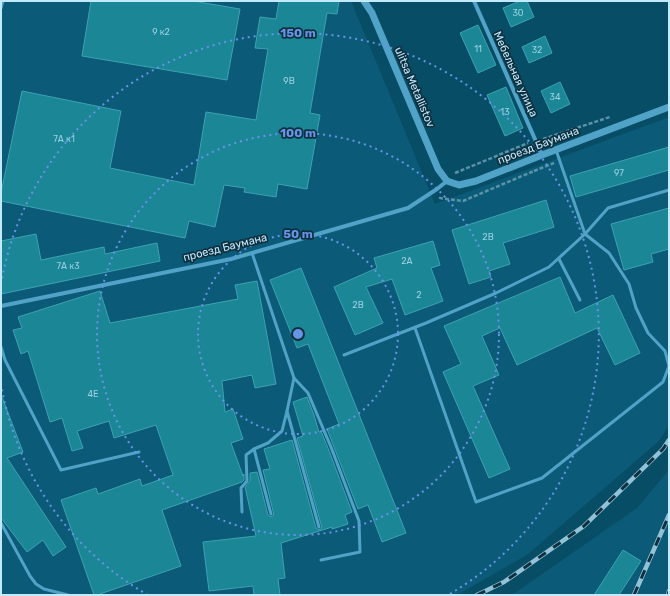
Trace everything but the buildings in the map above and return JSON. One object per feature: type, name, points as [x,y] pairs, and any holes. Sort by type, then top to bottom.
[{"type":"street","name":"ulitsa Metallistov","points":[[364,1],[372,13],[438,169],[448,178]]},
{"type":"street","name":"Мебельная улица","points":[[474,1],[542,155]]},
{"type":"street","name":"проезд Баумана","points":[[1,306],[231,259],[408,208],[437,189],[448,178],[459,185],[476,182],[542,155],[669,107]]},
{"type":"lane","points":[[1,8],[3,1]]},
{"type":"lane","points":[[415,328],[476,502],[542,478],[663,382],[669,366],[665,351],[648,333],[636,308],[629,284],[610,253],[585,234],[556,150]]},
{"type":"lane","points":[[344,355],[415,328],[496,293],[549,267],[585,234],[608,208],[669,190]]},
{"type":"lane","points":[[252,253],[294,378],[308,393],[360,521],[360,552],[321,560]]},
{"type":"lane","points":[[559,259],[580,300]]},
{"type":"lane","points":[[1,347],[5,360],[61,470],[139,452]]},
{"type":"lane","points":[[242,512],[242,488],[247,481],[246,455],[254,449],[268,443],[282,430],[294,378]]},
{"type":"lane","points":[[287,411],[320,527]]},
{"type":"lane","points":[[254,449],[271,514]]},
{"type":"lane","points":[[1,523],[30,576],[36,584],[44,589],[68,595]]},
{"type":"path","points":[[448,178],[535,141],[617,115]]},
{"type":"shaded area","points":[[1,1],[351,1],[435,204],[669,117],[669,425],[659,441],[527,555],[457,595],[1,595]]},
{"type":"shaded area","points":[[669,470],[669,595],[512,595],[637,508]]},
{"type":"railway","points":[[477,595],[504,582],[584,526],[663,449],[669,440]]},
{"type":"railway","points":[[634,595],[669,515]]},
{"type":"railway","points":[[668,595],[669,591]]}]
